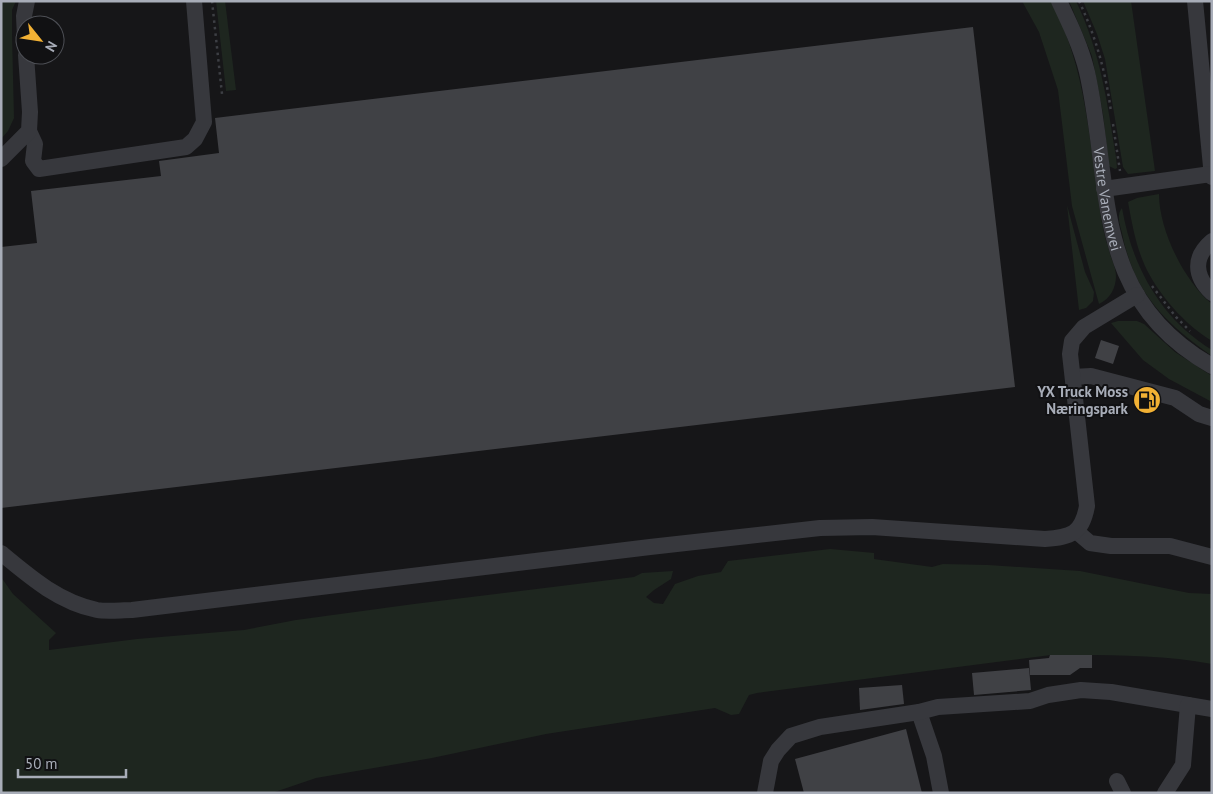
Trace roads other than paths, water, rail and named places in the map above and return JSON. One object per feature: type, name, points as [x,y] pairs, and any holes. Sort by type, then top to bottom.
[{"type":"street","points":[[24,15],[27,1]]},
{"type":"street","points":[[27,65],[30,112],[28,131],[36,144],[33,161],[39,169],[186,147],[195,139],[204,122],[194,1]]},
{"type":"street","name":"Vestre Vanemvei","points":[[1058,1],[1075,37],[1087,72],[1104,190],[1115,245],[1122,266],[1137,295],[1161,327],[1194,355],[1212,366]]},
{"type":"street","points":[[1104,190],[1212,175],[1195,1]]},
{"type":"street","points":[[1,159],[28,131]]},
{"type":"street","points":[[1212,241],[1204,247],[1198,262],[1202,284],[1212,293]]},
{"type":"street","points":[[1,553],[30,577],[61,598],[99,610],[132,610],[820,528],[872,527],[1045,539],[1066,537],[1076,531],[1085,518],[1087,506],[1070,354],[1072,341],[1084,327],[1137,295]]},
{"type":"street","points":[[1073,377],[1092,376],[1174,398],[1199,414],[1212,418]]},
{"type":"street","points":[[1076,531],[1090,543],[1110,546],[1170,546],[1212,557]]},
{"type":"street","points":[[765,793],[771,760],[778,750],[791,736],[820,727],[919,712],[938,707],[1030,701],[1048,695],[1081,690],[1111,692],[1212,709]]},
{"type":"street","points":[[1165,793],[1183,765],[1188,705]]},
{"type":"street","points":[[919,712],[934,756],[941,793]]},
{"type":"place","name":"YX Truck Moss Næringspark","points":[[1147,400]]}]
